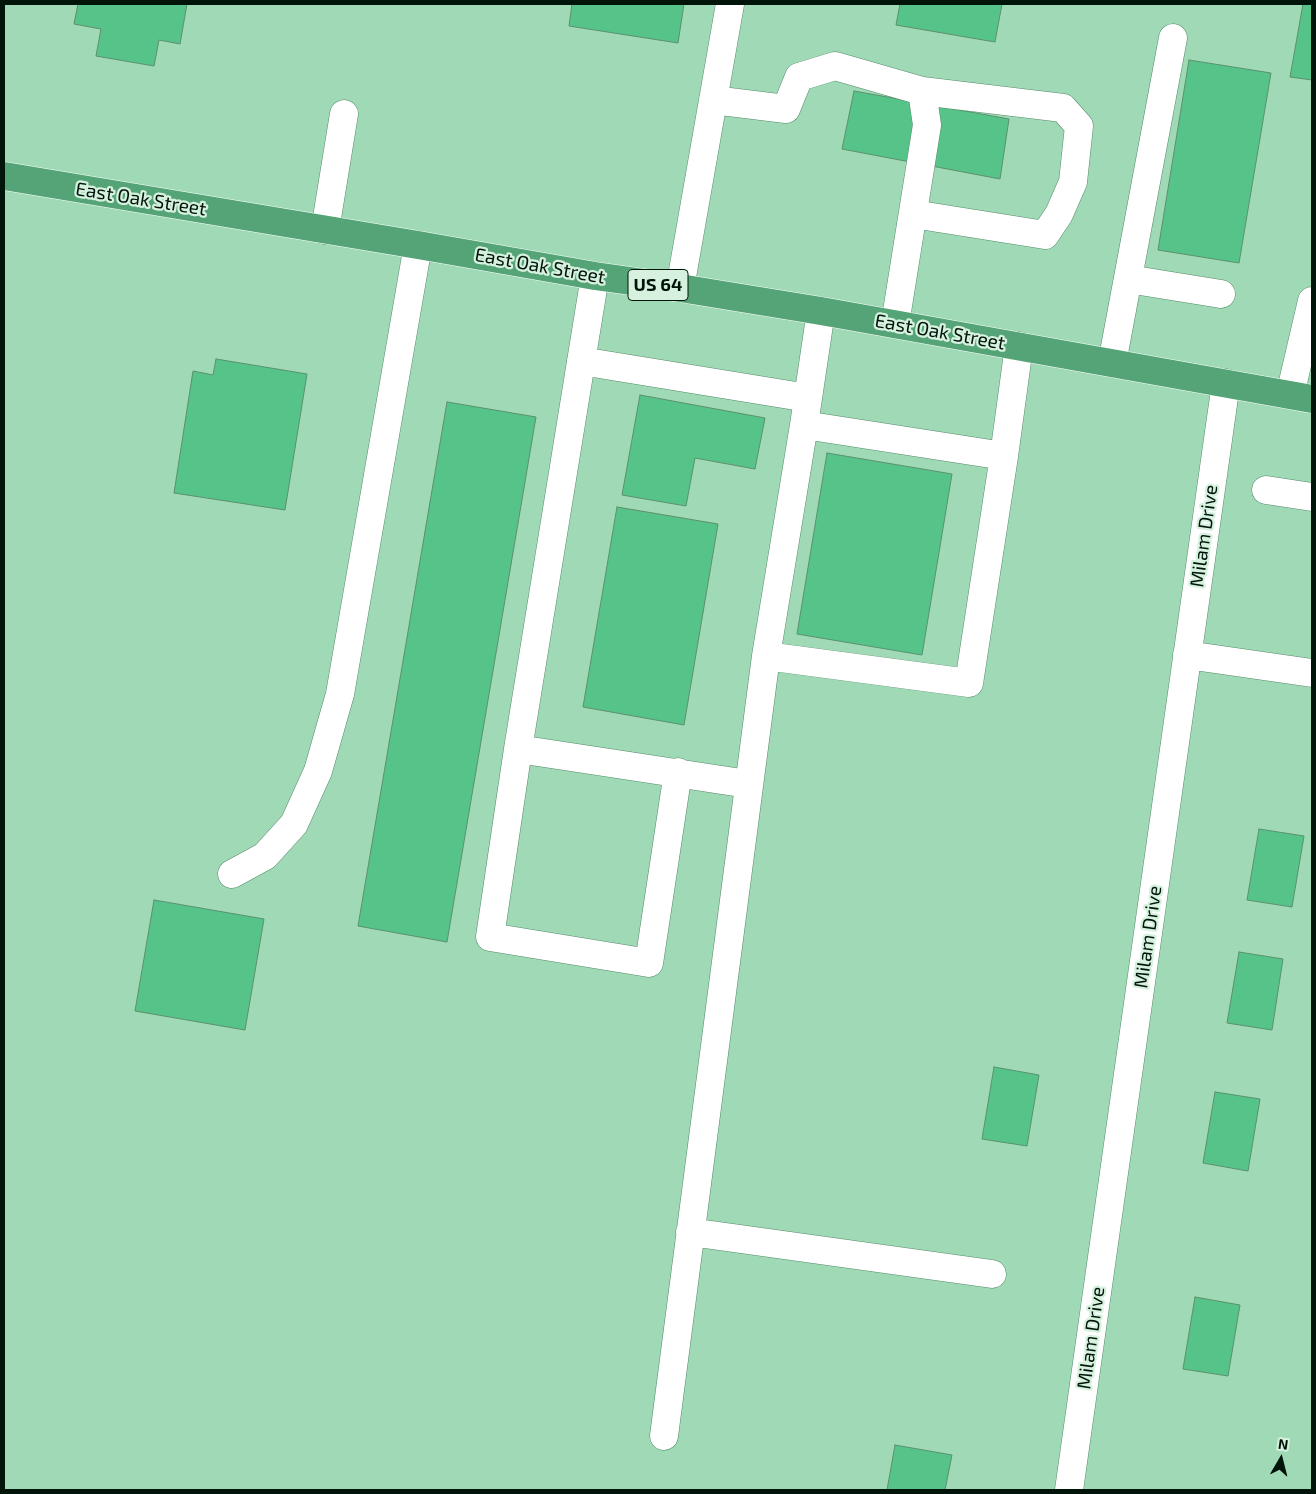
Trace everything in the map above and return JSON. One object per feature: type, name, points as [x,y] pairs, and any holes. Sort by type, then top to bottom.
[{"type":"highway","name":"East Oak Street","points":[[4,176],[595,276],[820,311],[1301,397]]},
{"type":"street","points":[[680,288],[730,4]]},
{"type":"street","points":[[1112,363],[1173,38]]},
{"type":"street","points":[[713,100],[786,109],[799,77],[835,66],[922,91],[1063,108],[1079,126],[1074,182],[1060,214],[1045,235],[913,214]]},
{"type":"street","points":[[895,324],[926,125],[922,91]]},
{"type":"street","points":[[325,230],[344,114]]},
{"type":"street","points":[[232,874],[266,856],[294,824],[318,771],[340,694],[418,245]]},
{"type":"street","points":[[595,276],[518,749],[490,937],[649,963],[678,772]]},
{"type":"street","points":[[1128,280],[1221,294]]},
{"type":"street","points":[[1301,397],[1312,301]]},
{"type":"street","points":[[664,1436],[748,784],[820,311]]},
{"type":"street","points":[[766,656],[970,682],[1019,346]]},
{"type":"street","points":[[581,361],[808,398]]},
{"type":"street","name":"Milam Drive","points":[[1069,1490],[1226,383]]},
{"type":"street","points":[[804,425],[1004,456]]},
{"type":"street","points":[[1266,490],[1312,497]]},
{"type":"street","points":[[1187,655],[1312,672]]},
{"type":"street","points":[[518,749],[748,784]]},
{"type":"street","points":[[690,1232],[992,1274]]},
{"type":"building","points":[[78,4],[187,4],[180,44],[159,40],[154,66],[96,56],[101,29],[74,24]]},
{"type":"building","points":[[572,4],[684,4],[678,43],[569,26]]},
{"type":"building","points":[[900,4],[1002,4],[995,42],[896,25]]},
{"type":"building","points":[[1303,4],[1312,4],[1312,80],[1290,77]]},
{"type":"building","points":[[1189,60],[1271,73],[1239,263],[1158,250]]},
{"type":"building","points":[[854,91],[1009,119],[1000,179],[842,149]]},
{"type":"building","points":[[216,359],[307,374],[285,510],[174,493],[193,371],[213,375]]},
{"type":"building","points":[[640,395],[765,418],[755,469],[695,458],[686,506],[622,495]]},
{"type":"building","points":[[447,402],[536,417],[447,942],[358,926]]},
{"type":"building","points":[[827,453],[952,474],[922,655],[797,634]]},
{"type":"building","points":[[617,507],[718,524],[684,725],[583,707]]},
{"type":"building","points":[[1259,829],[1304,836],[1292,907],[1247,900]]},
{"type":"building","points":[[154,900],[264,919],[245,1030],[135,1011]]},
{"type":"building","points":[[1239,952],[1283,959],[1272,1030],[1227,1023]]},
{"type":"building","points":[[994,1067],[1039,1075],[1027,1146],[982,1139]]},
{"type":"building","points":[[1215,1092],[1260,1099],[1248,1171],[1203,1163]]},
{"type":"building","points":[[1195,1297],[1240,1305],[1228,1376],[1183,1369]]},
{"type":"building","points":[[895,1445],[952,1455],[945,1490],[887,1490]]}]
